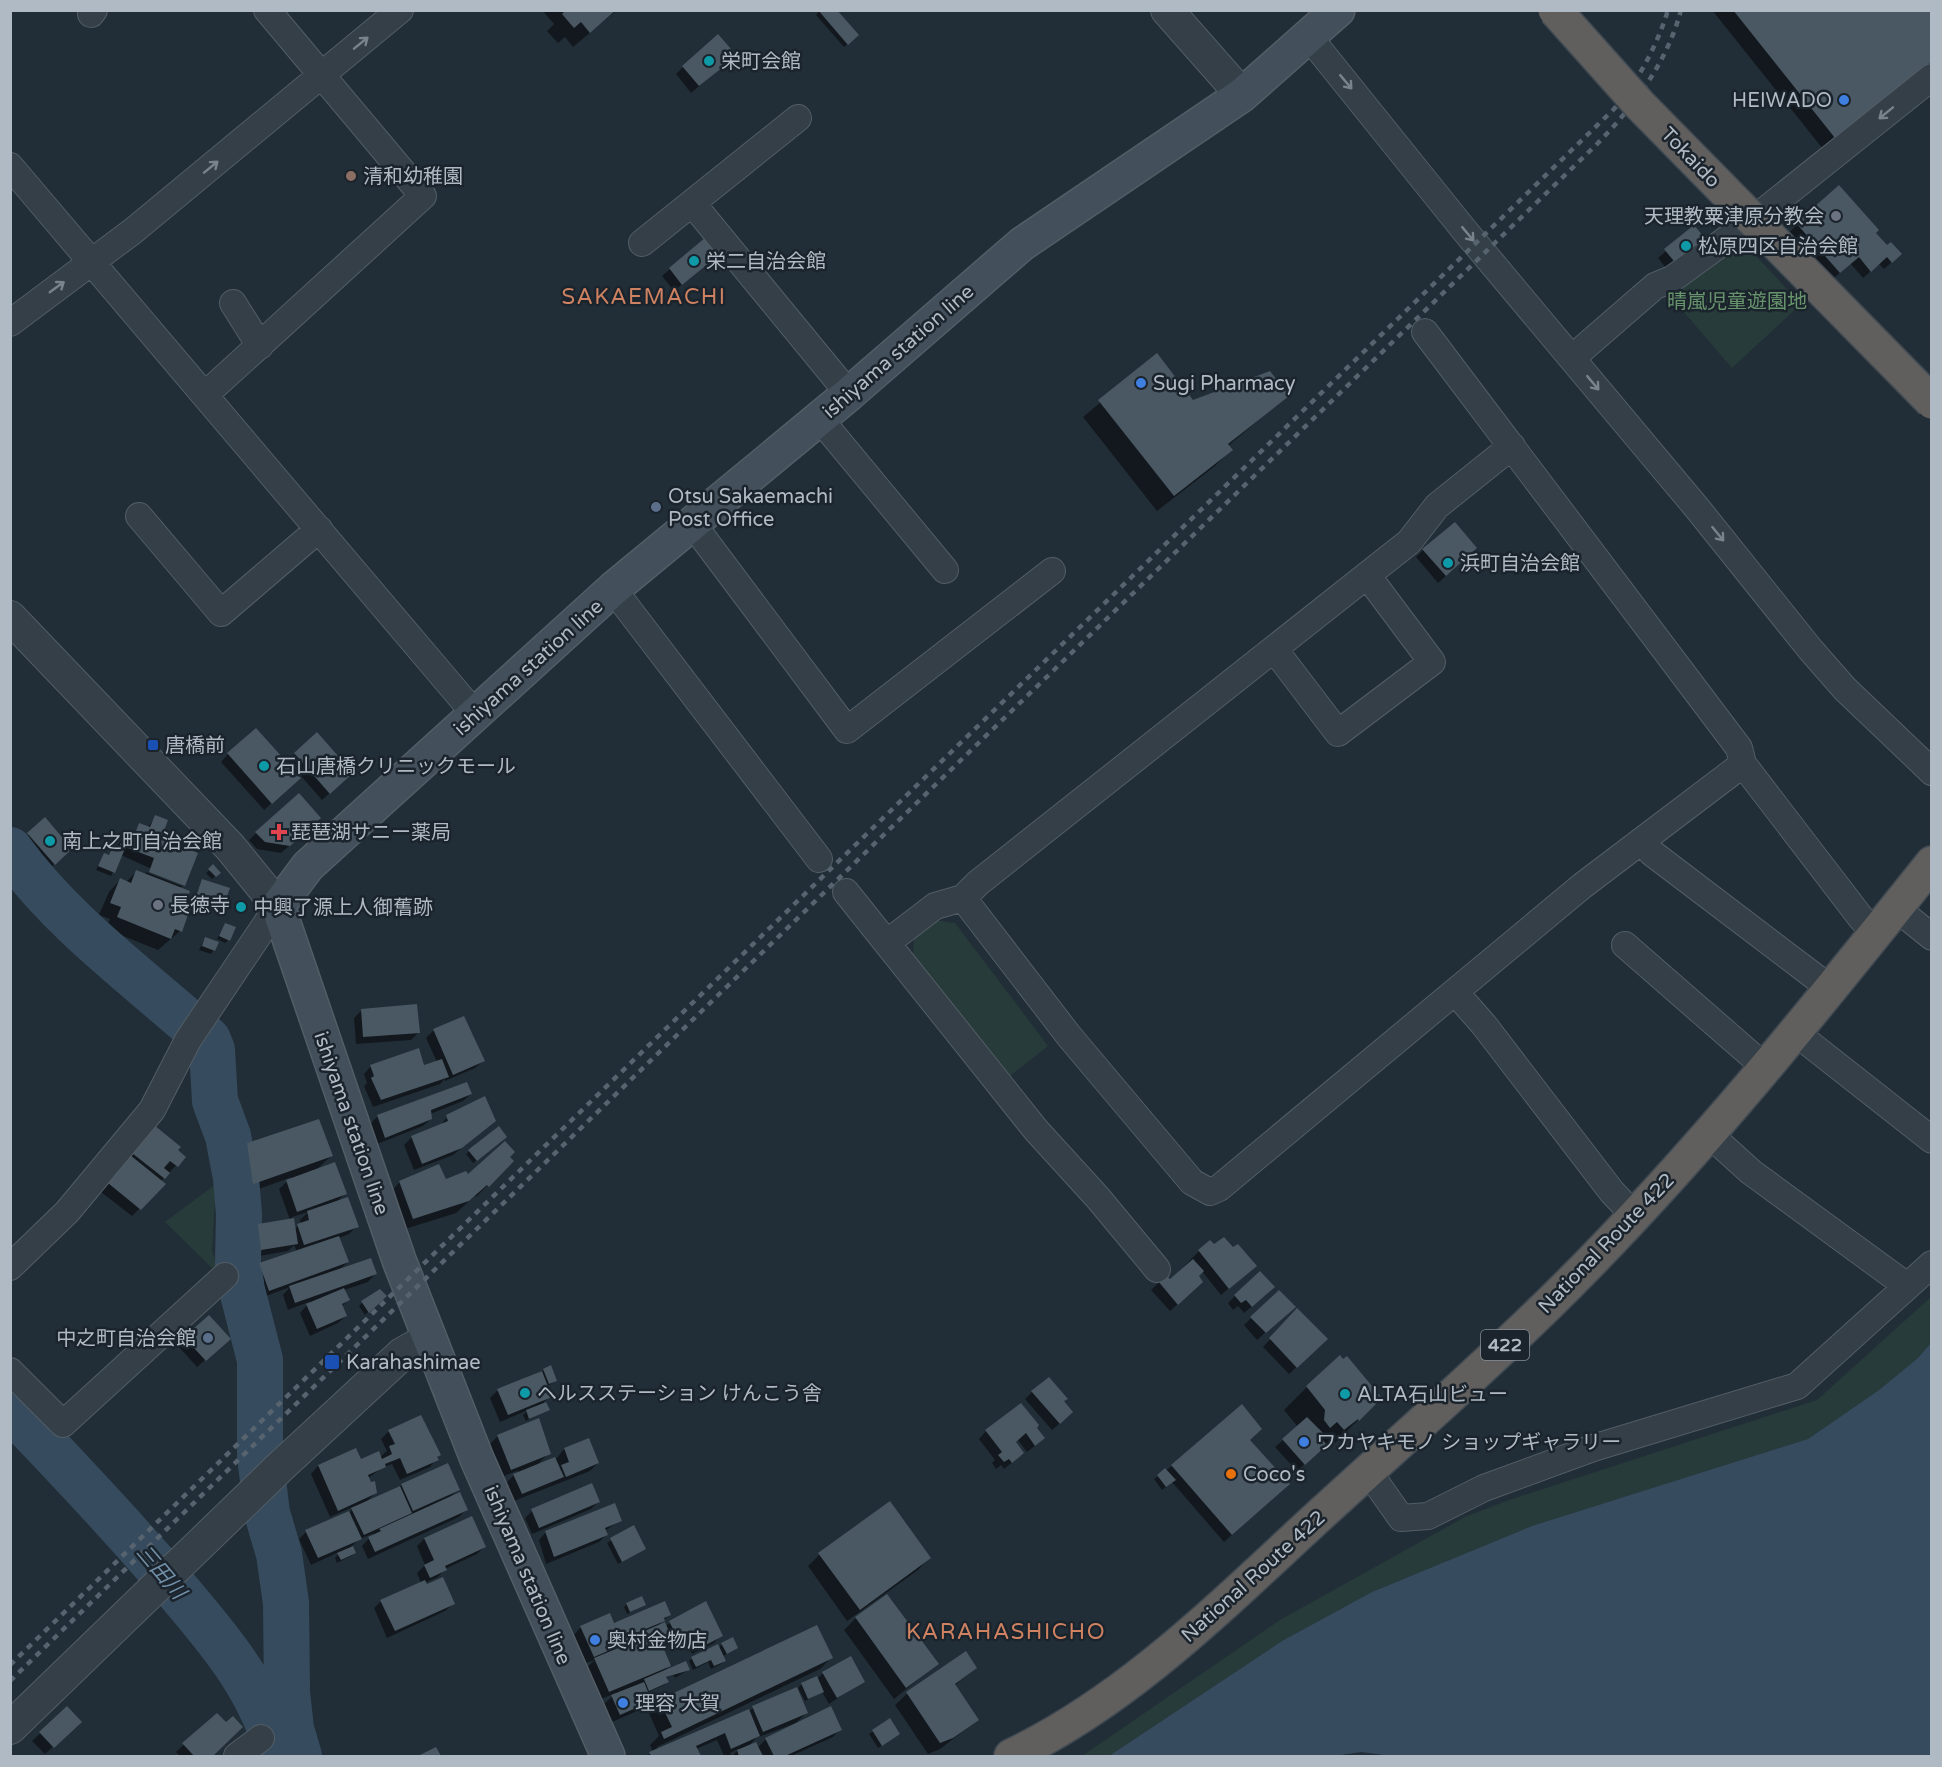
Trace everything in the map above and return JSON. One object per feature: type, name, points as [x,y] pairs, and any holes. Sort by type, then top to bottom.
[{"type":"highway","name":"Tokaido","points":[[1558,14],[1639,104],[1932,402]]},
{"type":"highway","name":"National Route 422","points":[[1011,1756],[1061,1730],[1131,1682],[1187,1637],[1569,1283],[1709,1134],[1796,1033],[1932,863]]},
{"type":"main road","name":"ishiyama station line","points":[[608,1756],[477,1459],[399,1260],[278,906],[308,866],[613,589],[849,394],[1022,244],[1242,95],[1338,10]]},
{"type":"street","points":[[206,394],[423,196],[267,10]]},
{"type":"street","points":[[10,323],[133,231],[400,10]]},
{"type":"street","points":[[1167,10],[1242,95]]},
{"type":"street","points":[[1558,14],[1612,77],[1932,402]]},
{"type":"street","points":[[1309,37],[1465,231],[1841,684],[1932,772]]},
{"type":"street","points":[[1572,358],[1655,286],[1672,279],[1753,220],[1932,77]]},
{"type":"street","points":[[642,243],[798,118]]},
{"type":"street","points":[[10,166],[206,394],[475,714]]},
{"type":"street","points":[[692,203],[849,394]]},
{"type":"street","points":[[233,303],[260,346]]},
{"type":"street","points":[[1425,332],[1739,748],[1743,764],[1861,918],[1876,933]]},
{"type":"street","points":[[819,418],[945,570]]},
{"type":"street","points":[[888,942],[935,906],[963,898],[978,883],[1409,542],[1437,506],[1512,446]]},
{"type":"street","points":[[139,516],[221,613],[319,529]]},
{"type":"street","points":[[692,523],[847,730],[1052,571]]},
{"type":"street","points":[[1274,649],[1338,733],[1432,662],[1367,575]]},
{"type":"street","points":[[613,589],[819,859]]},
{"type":"street","points":[[10,617],[230,846],[278,906],[195,1028],[152,1110],[67,1212],[10,1266]]},
{"type":"street","points":[[963,898],[1100,1073],[1192,1182],[1210,1192],[1219,1188],[1582,886],[1743,764]]},
{"type":"street","points":[[1641,841],[1652,853],[1831,990]]},
{"type":"street","points":[[846,892],[1036,1130],[1158,1269]]},
{"type":"street","points":[[1896,908],[1932,937]]},
{"type":"street","points":[[1625,945],[1766,1068]]},
{"type":"street","points":[[1455,992],[1484,1025],[1612,1192],[1634,1215]]},
{"type":"street","points":[[1796,1033],[1932,1140]]},
{"type":"street","points":[[1709,1134],[1751,1172],[1906,1286]]},
{"type":"street","points":[[1368,1471],[1401,1518],[1428,1515],[1484,1488],[1593,1448],[1797,1386],[1932,1264]]},
{"type":"street","points":[[10,1371],[63,1424],[225,1276]]},
{"type":"street","points":[[10,1728],[280,1467],[402,1353],[430,1338]]},
{"type":"street","points":[[237,1756],[261,1738]]},
{"type":"green space","name":"晴嵐児童遊園地","points":[[1742,241],[1801,304],[1732,368],[1671,297]]},
{"type":"green space","points":[[933,920],[955,923],[1048,1046],[1006,1079],[913,959],[914,935]]},
{"type":"green space","points":[[216,1184],[212,1251],[217,1265],[213,1269],[165,1222]]},
{"type":"green space","points":[[1931,1297],[1931,1343],[1918,1358],[1879,1390],[1808,1439],[1532,1526],[1372,1592],[1282,1641],[1109,1756],[1082,1756],[1280,1620],[1465,1517],[1509,1500],[1817,1400]]},
{"type":"water","points":[[1931,1343],[1931,1756],[1392,1756],[1361,1752],[1335,1756],[1109,1756],[1282,1641],[1372,1592],[1532,1526],[1808,1439],[1879,1390],[1918,1358]]},
{"type":"building","points":[[566,10],[616,10],[590,33],[581,22],[574,28],[562,14]]},
{"type":"building","points":[[818,10],[837,10],[859,35],[848,45]]},
{"type":"building","name":"HEIWADO","points":[[1733,10],[1932,10],[1932,61],[1835,138]]},
{"type":"building","name":"栄町会館","points":[[718,34],[737,56],[699,86],[682,66]]},
{"type":"building","points":[[1839,185],[1879,230],[1876,233],[1887,245],[1891,242],[1902,254],[1892,263],[1887,257],[1871,272],[1859,257],[1840,273],[1796,223]]},
{"type":"building","name":"松原四区自治会館","points":[[1694,225],[1708,242],[1678,266],[1664,249]]},
{"type":"building","name":"栄二自治会館","points":[[706,237],[720,254],[682,285],[669,268]]},
{"type":"building","points":[[1157,353],[1193,400],[1270,371],[1289,396],[1228,444],[1233,450],[1174,496],[1098,400]]},
{"type":"building","name":"浜町自治会館","points":[[1455,522],[1477,548],[1446,576],[1422,549]]},
{"type":"building","name":"石山唐橋クリニックモール","points":[[256,728],[301,778],[272,804],[227,753]]},
{"type":"building","points":[[317,732],[353,773],[330,794],[294,753]]},
{"type":"building","points":[[299,793],[321,818],[290,846],[265,842],[255,832]]},
{"type":"building","points":[[155,815],[168,820],[161,839],[198,853],[185,886],[149,872],[154,858],[120,845],[124,835],[133,839],[139,823],[150,827]]},
{"type":"building","name":"南上之町自治会館","points":[[45,817],[72,849],[55,865],[27,833]]},
{"type":"building","points":[[113,846],[124,851],[115,873],[98,866],[104,853],[109,855]]},
{"type":"building","points":[[213,864],[221,873],[216,877],[208,869]]},
{"type":"building","points":[[136,870],[190,891],[184,907],[190,909],[182,932],[175,929],[171,939],[117,917],[121,907],[110,903],[120,878],[131,883]]},
{"type":"building","points":[[202,879],[230,888],[224,905],[196,896]]},
{"type":"building","points":[[225,923],[236,927],[230,941],[219,936]]},
{"type":"building","points":[[205,937],[219,942],[215,951],[202,946]]},
{"type":"building","points":[[417,1004],[420,1033],[363,1037],[361,1009]]},
{"type":"building","points":[[464,1016],[485,1061],[453,1075],[433,1029]]},
{"type":"building","points":[[419,1048],[424,1065],[442,1059],[449,1077],[381,1100],[371,1078],[374,1076],[370,1065]]},
{"type":"building","points":[[467,1082],[472,1094],[431,1110],[432,1119],[385,1138],[377,1115]]},
{"type":"building","points":[[485,1096],[496,1121],[462,1148],[422,1164],[411,1136],[448,1121],[446,1115]]},
{"type":"building","points":[[319,1119],[333,1156],[253,1184],[247,1143]]},
{"type":"building","points":[[154,1125],[181,1147],[178,1150],[186,1157],[178,1167],[170,1161],[164,1168],[170,1173],[165,1179],[132,1153]]},
{"type":"building","points":[[499,1126],[507,1137],[477,1161],[468,1150]]},
{"type":"building","points":[[505,1141],[515,1152],[510,1157],[514,1161],[489,1187],[487,1185],[469,1201],[413,1219],[399,1181],[439,1164],[446,1179],[466,1171],[468,1174]]},
{"type":"building","points":[[130,1155],[166,1184],[141,1210],[108,1183]]},
{"type":"building","points":[[335,1162],[347,1194],[297,1212],[286,1180]]},
{"type":"building","points":[[348,1197],[359,1227],[304,1245],[297,1224],[309,1220],[307,1211]]},
{"type":"building","points":[[294,1218],[298,1244],[261,1250],[258,1224]]},
{"type":"building","points":[[339,1236],[349,1262],[269,1291],[259,1263]]},
{"type":"building","points":[[1224,1237],[1233,1247],[1238,1244],[1257,1266],[1229,1289],[1198,1250],[1210,1240],[1214,1244]]},
{"type":"building","points":[[371,1258],[377,1274],[295,1303],[289,1286]]},
{"type":"building","points":[[1193,1259],[1204,1271],[1199,1276],[1203,1282],[1178,1305],[1158,1281],[1165,1275],[1170,1279]]},
{"type":"building","points":[[1260,1271],[1275,1287],[1252,1307],[1246,1300],[1241,1303],[1234,1295]]},
{"type":"building","points":[[344,1288],[350,1300],[342,1304],[347,1316],[317,1329],[306,1304]]},
{"type":"building","points":[[380,1289],[387,1296],[369,1313],[361,1301]]},
{"type":"building","points":[[1279,1290],[1296,1307],[1266,1333],[1250,1317]]},
{"type":"building","points":[[1297,1308],[1328,1339],[1297,1368],[1269,1338]]},
{"type":"building","name":"中之町自治会館","points":[[209,1315],[231,1339],[206,1361],[184,1337]]},
{"type":"building","name":"ALTA石山ビュー","points":[[1340,1355],[1343,1359],[1347,1356],[1382,1398],[1359,1421],[1358,1419],[1344,1430],[1337,1422],[1330,1428],[1324,1420],[1325,1410],[1306,1386]]},
{"type":"building","points":[[551,1365],[557,1381],[549,1384],[543,1369]]},
{"type":"building","name":"ヘルスステーション けんこう舎","points":[[542,1371],[552,1397],[508,1415],[497,1389]]},
{"type":"building","points":[[1049,1377],[1068,1399],[1064,1401],[1073,1412],[1060,1424],[1031,1391]]},
{"type":"building","points":[[546,1402],[550,1410],[529,1419],[526,1410]]},
{"type":"building","points":[[1021,1403],[1039,1425],[1037,1428],[1045,1438],[1035,1446],[1026,1433],[1016,1442],[1024,1453],[1012,1463],[1009,1459],[1004,1462],[998,1455],[1002,1452],[985,1430]]},
{"type":"building","name":"Coco's","points":[[1242,1404],[1262,1429],[1250,1440],[1290,1484],[1232,1535],[1171,1465]]},
{"type":"building","points":[[421,1415],[441,1455],[437,1457],[439,1460],[407,1474],[400,1458],[385,1464],[386,1467],[368,1475],[371,1482],[375,1481],[377,1493],[338,1511],[318,1465],[356,1448],[361,1459],[379,1451],[382,1459],[392,1454],[389,1446],[395,1444],[388,1430]]},
{"type":"building","name":"ワカヤキモノ ショップギャラリー","points":[[1307,1417],[1325,1435],[1321,1438],[1327,1445],[1305,1465],[1282,1439]]},
{"type":"building","points":[[539,1418],[551,1454],[511,1470],[497,1435]]},
{"type":"building","points":[[589,1438],[599,1463],[566,1477],[561,1465],[569,1462],[564,1448]]},
{"type":"building","points":[[555,1457],[564,1477],[522,1494],[513,1474]]},
{"type":"building","points":[[448,1463],[460,1490],[413,1511],[401,1484]]},
{"type":"building","points":[[1165,1468],[1176,1480],[1166,1487],[1157,1475]]},
{"type":"building","points":[[592,1483],[600,1502],[539,1528],[531,1509]]},
{"type":"building","points":[[400,1486],[412,1513],[364,1535],[351,1508]]},
{"type":"building","points":[[460,1492],[468,1510],[375,1552],[368,1537],[381,1531],[379,1529]]},
{"type":"building","points":[[890,1501],[931,1558],[860,1610],[818,1553]]},
{"type":"building","points":[[615,1503],[622,1521],[605,1528],[608,1535],[554,1557],[545,1531]]},
{"type":"building","points":[[349,1511],[362,1539],[318,1558],[305,1530]]},
{"type":"building","points":[[472,1516],[486,1547],[445,1566],[447,1570],[430,1578],[424,1565],[434,1560],[424,1538]]},
{"type":"building","points":[[634,1525],[646,1549],[622,1562],[610,1538]]},
{"type":"building","points":[[353,1546],[356,1553],[341,1560],[337,1553]]},
{"type":"building","points":[[443,1577],[455,1604],[395,1631],[380,1600],[425,1580],[427,1584]]},
{"type":"building","points":[[887,1594],[939,1664],[906,1688],[855,1617]]},
{"type":"building","points":[[642,1596],[646,1605],[630,1612],[626,1603]]},
{"type":"building","points":[[665,1601],[671,1615],[664,1618],[665,1621],[631,1635],[633,1640],[594,1657],[580,1626],[610,1613],[614,1623]]},
{"type":"building","points":[[706,1601],[723,1636],[700,1648],[691,1631],[678,1639],[669,1621]]},
{"type":"building","points":[[665,1622],[671,1636],[660,1640],[671,1666],[609,1692],[594,1658],[635,1641],[633,1636]]},
{"type":"building","points":[[817,1625],[833,1658],[664,1739],[661,1732],[672,1727],[659,1700]]},
{"type":"building","points":[[733,1637],[738,1648],[727,1654],[721,1643]]},
{"type":"building","points":[[718,1644],[726,1661],[714,1666],[711,1660],[696,1667],[691,1657]]},
{"type":"building","points":[[966,1651],[977,1668],[955,1684],[979,1720],[953,1738],[940,1743],[906,1692]]},
{"type":"building","points":[[851,1656],[865,1682],[837,1698],[822,1672]]},
{"type":"building","points":[[686,1661],[690,1670],[666,1677],[669,1682],[649,1691],[644,1679]]},
{"type":"building","points":[[817,1676],[824,1692],[808,1699],[801,1683]]},
{"type":"building","points":[[644,1682],[652,1701],[620,1715],[611,1695]]},
{"type":"building","points":[[797,1687],[808,1713],[763,1732],[752,1706]]},
{"type":"building","points":[[67,1706],[82,1722],[54,1748],[39,1732]]},
{"type":"building","points":[[831,1706],[842,1730],[785,1756],[774,1756],[765,1738]]},
{"type":"building","points":[[749,1709],[760,1736],[731,1749],[725,1733],[696,1746],[701,1756],[651,1756],[649,1752]]},
{"type":"building","points":[[217,1713],[226,1722],[233,1716],[243,1727],[213,1756],[194,1756],[182,1743]]},
{"type":"building","points":[[890,1718],[900,1734],[882,1746],[872,1730]]},
{"type":"building","points":[[756,1742],[763,1756],[739,1756],[737,1750]]},
{"type":"building","points":[[436,1747],[441,1756],[418,1756]]},
{"type":"waterway","points":[[10,850],[54,903],[104,950],[208,1040],[212,1050],[215,1101],[228,1136],[236,1178],[239,1214],[238,1263],[242,1290],[260,1360],[260,1456],[267,1513],[279,1554],[286,1603],[287,1692],[291,1729],[299,1756]]},
{"type":"waterway","name":"三田川","points":[[10,1408],[127,1533],[215,1636],[258,1701],[277,1750]]},
{"type":"railway","points":[[10,1665],[1614,109],[1646,63],[1668,10]]},
{"type":"railway","points":[[10,1681],[1597,144],[1648,83],[1667,48],[1681,10]]},
{"type":"place","name":"栄町会館","points":[[709,61]]},
{"type":"place","name":"HEIWADO","points":[[1844,100]]},
{"type":"place","name":"清和幼稚園","points":[[351,176]]},
{"type":"place","name":"天理教粟津原分教会","points":[[1836,216]]},
{"type":"place","name":"松原四区自治会館","points":[[1686,246]]},
{"type":"place","name":"栄二自治会館","points":[[694,261]]},
{"type":"place","name":"Sugi Pharmacy","points":[[1141,383]]},
{"type":"place","name":"Otsu Sakaemachi Post Office","points":[[656,507]]},
{"type":"place","name":"浜町自治会館","points":[[1448,563]]},
{"type":"place","name":"唐橋前","points":[[153,745]]},
{"type":"place","name":"石山唐橋クリニックモール","points":[[264,766]]},
{"type":"place","name":"琵琶湖サニー薬局","points":[[279,832]]},
{"type":"place","name":"南上之町自治会館","points":[[50,841]]},
{"type":"place","name":"長徳寺","points":[[158,905]]},
{"type":"place","name":"中興了源上人御𦾔跡","points":[[241,907]]},
{"type":"place","name":"中之町自治会館","points":[[208,1338]]},
{"type":"place","name":"Karahashimae","points":[[332,1362]]},
{"type":"place","name":"ヘルスステーション けんこう舎","points":[[525,1393]]},
{"type":"place","name":"ALTA石山ビュー","points":[[1345,1394]]},
{"type":"place","name":"ワカヤキモノ ショップギャラリー","points":[[1304,1442]]},
{"type":"place","name":"Coco's","points":[[1231,1474]]},
{"type":"place","name":"奥村金物店","points":[[595,1640]]},
{"type":"place","name":"理容 大賀","points":[[623,1703]]},
{"type":"district","name":"SAKAEMACHI","points":[[644,296]]},
{"type":"district","name":"KARAHASHICHO","points":[[1006,1631]]}]
